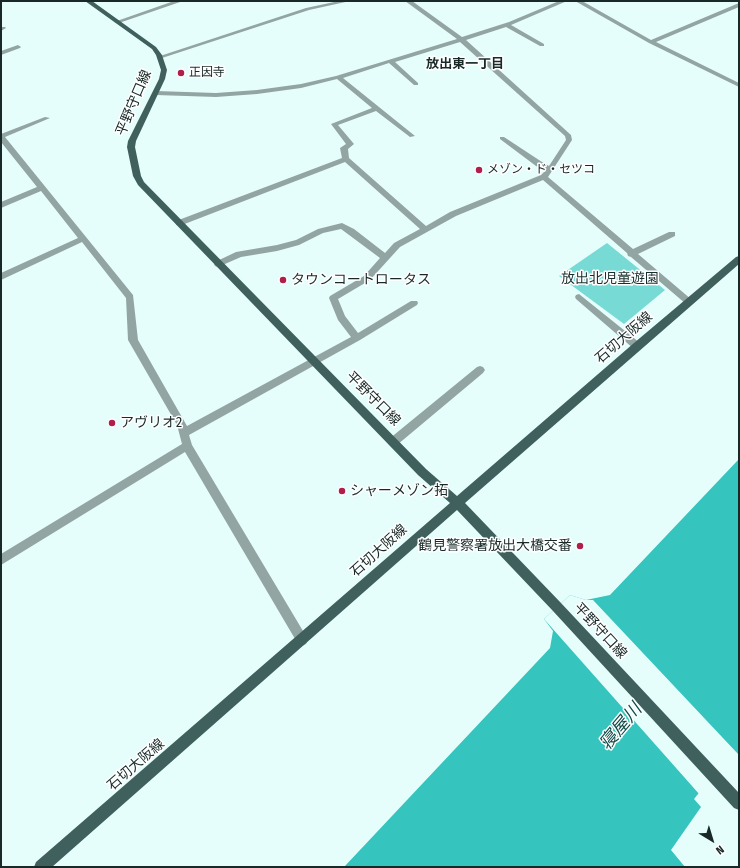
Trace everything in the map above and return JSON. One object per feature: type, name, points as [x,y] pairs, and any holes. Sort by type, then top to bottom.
[{"type":"main road","name":"平野守口線","points":[[88,1],[154,48],[160,57],[164,70],[156,93],[132,141],[131,147],[137,176],[218,264],[422,472],[457,502],[739,803]]},
{"type":"main road","name":"石切大阪線","points":[[41,867],[636,346],[739,259]]},
{"type":"street","points":[[117,22],[180,1]]},
{"type":"street","points":[[160,57],[308,9],[347,1]]},
{"type":"street","points":[[357,338],[341,318],[333,298],[367,278],[397,245],[453,214],[544,177],[551,169],[569,140],[568,135],[460,40],[453,32],[408,1]]},
{"type":"street","points":[[156,93],[216,95],[301,86],[338,77],[460,40],[508,24],[564,1]]},
{"type":"street","points":[[578,1],[651,42],[739,85]]},
{"type":"street","points":[[651,42],[739,5]]},
{"type":"street","points":[[508,24],[542,44]]},
{"type":"street","points":[[1,53],[18,47]]},
{"type":"street","points":[[390,61],[416,84]]},
{"type":"street","points":[[338,77],[412,136]]},
{"type":"street","points":[[377,108],[334,124],[350,144],[344,148],[346,159],[426,230]]},
{"type":"street","points":[[47,118],[1,137],[130,297],[133,340],[182,424],[187,446],[302,640]]},
{"type":"street","points":[[502,138],[539,164],[551,169]]},
{"type":"street","points":[[179,223],[346,159]]},
{"type":"street","points":[[544,177],[631,254],[689,302]]},
{"type":"street","points":[[1,205],[41,188]]},
{"type":"street","points":[[218,264],[239,254],[277,248],[299,242],[321,231],[342,226],[351,231],[385,258]]},
{"type":"street","points":[[631,254],[672,234]]},
{"type":"street","points":[[1,277],[82,239]]},
{"type":"street","points":[[579,297],[636,346]]},
{"type":"street","points":[[184,433],[315,362],[414,303]]},
{"type":"street","points":[[393,442],[480,370]]},
{"type":"street","points":[[1,560],[187,446]]},
{"type":"green space","name":"放出北児童遊園","points":[[607,243],[665,290],[624,324],[559,276]]},
{"type":"water","name":"寝屋川","points":[[739,459],[739,760],[702,789],[694,799],[701,807],[671,850],[685,867],[344,867],[550,648],[553,631],[544,619],[570,595],[586,600],[610,595]]},
{"type":"pier","points":[[570,595],[586,600],[593,600],[739,755],[739,764],[700,795],[544,619]]},
{"type":"place","name":"正因寺","points":[[181,73]]},
{"type":"place","name":"メゾン・ド・セツコ","points":[[479,170]]},
{"type":"place","name":"タウンコートロータス","points":[[283,280]]},
{"type":"place","name":"アヴリオ2","points":[[112,423]]},
{"type":"place","name":"シャーメゾン拓","points":[[342,491]]},
{"type":"place","name":"鶴見警察署放出大橋交番","points":[[580,546]]},
{"type":"district","name":"放出東一丁目","points":[[465,64]]}]
